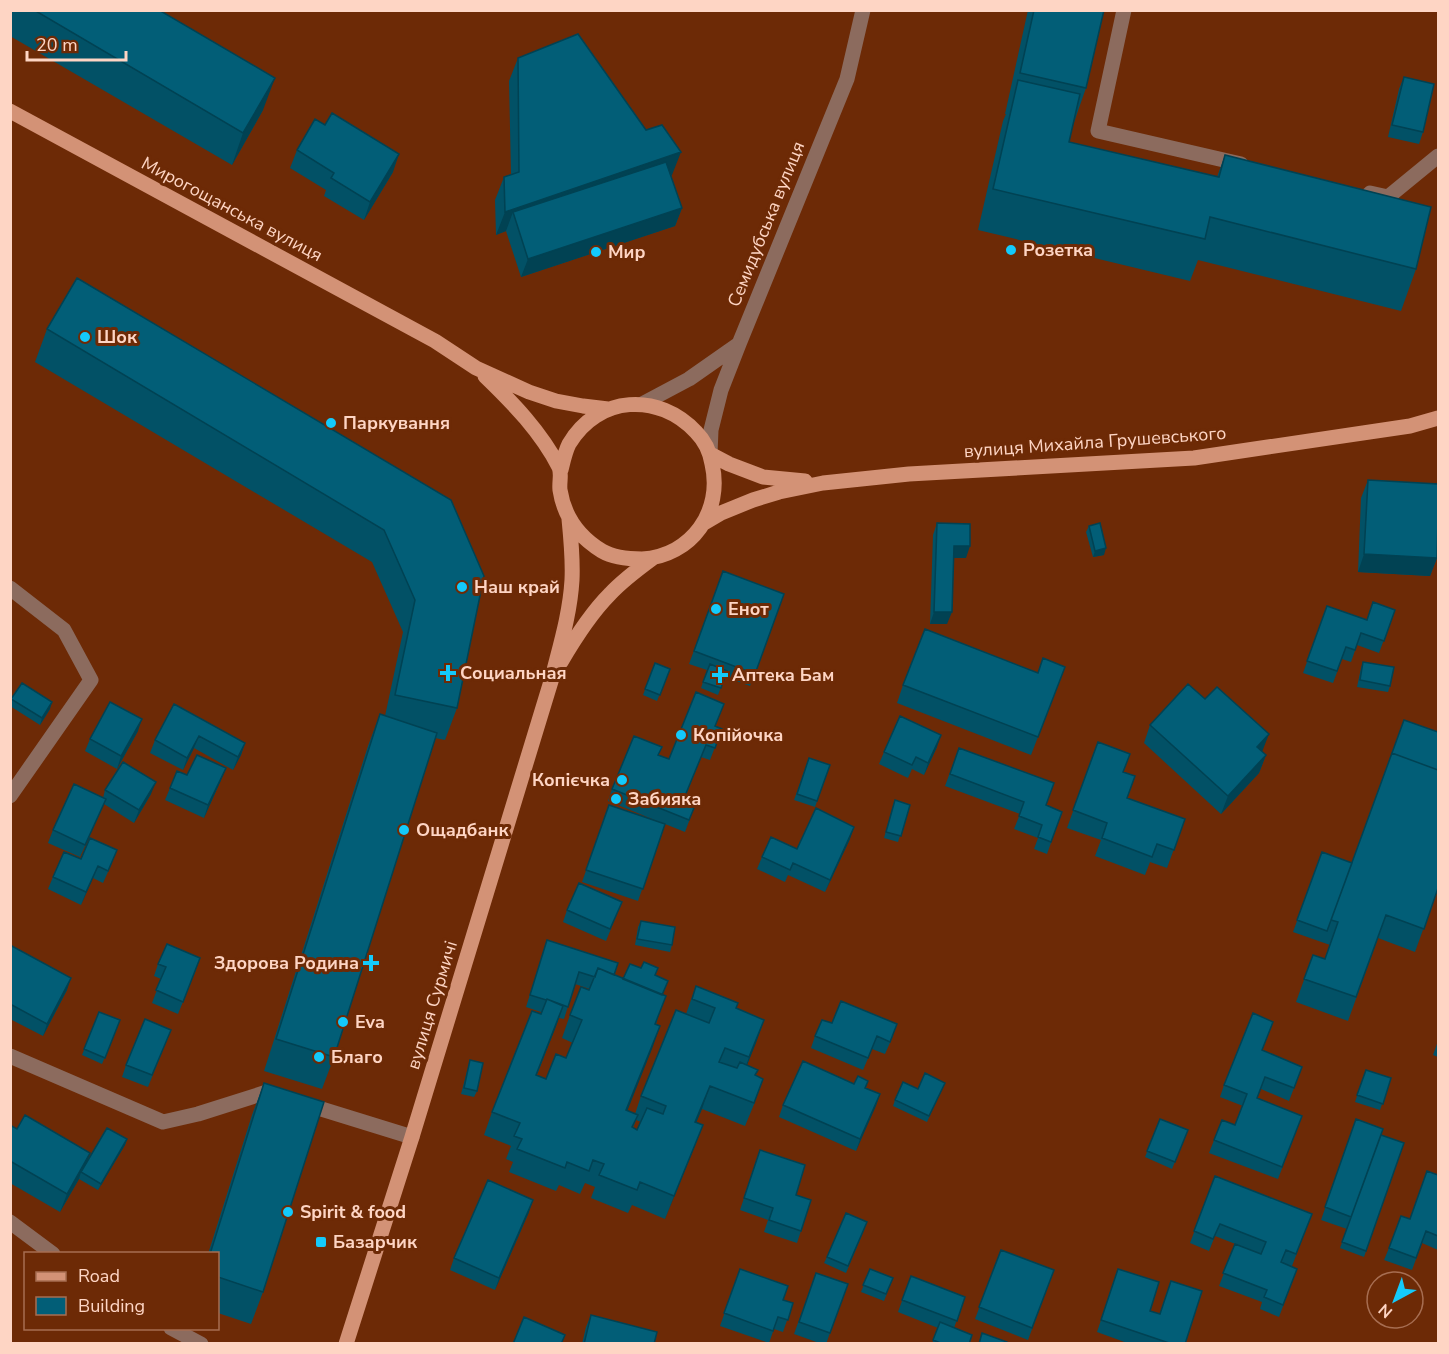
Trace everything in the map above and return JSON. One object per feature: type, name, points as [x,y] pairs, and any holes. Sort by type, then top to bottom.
[{"type":"main road","name":"Мирогощанська вулиця","points":[[10,111],[435,341],[476,368]]},
{"type":"main road","points":[[476,368],[555,401],[608,410]]},
{"type":"main road","points":[[476,368],[533,427],[561,470]]},
{"type":"main road","points":[[552,678],[569,609],[572,584],[569,519],[560,487],[561,470],[569,445],[585,424],[608,410],[625,405],[642,404],[665,409],[686,420],[701,437],[710,454],[715,477],[713,501],[704,523],[682,546],[668,554],[653,558],[628,559],[604,552],[584,538],[569,519]]},
{"type":"main road","name":"вулиця Михайла Грушевського","points":[[704,523],[721,513],[753,500],[823,483],[909,474],[1194,458],[1410,426],[1438,418]]},
{"type":"main road","name":"вулиця Михайла Грушевського","points":[[710,454],[763,477],[823,483]]},
{"type":"main road","points":[[552,678],[575,639],[606,598],[653,558]]},
{"type":"main road","name":"вулиця Сурмичі","points":[[346,1344],[412,1137],[552,678]]},
{"type":"street","name":"Семидубська вулиця","points":[[710,454],[711,430],[716,408],[738,344],[847,79],[863,10]]},
{"type":"street","points":[[1124,10],[1098,131],[1261,168]]},
{"type":"street","points":[[1353,189],[1388,197],[1438,156]]},
{"type":"street","points":[[642,404],[689,379],[738,344]]},
{"type":"street","points":[[10,588],[64,630],[91,680],[10,796]]},
{"type":"street","points":[[10,1056],[163,1122],[198,1114],[267,1092],[412,1137]]},
{"type":"street","points":[[10,1222],[50,1252]]},
{"type":"street","points":[[173,1330],[201,1344]]},
{"type":"building","points":[[34,10],[159,10],[275,78],[243,133]]},
{"type":"building","points":[[1034,10],[1104,10],[1086,88],[1020,73]]},
{"type":"building","points":[[578,34],[646,130],[662,125],[681,152],[505,212],[504,177],[519,172],[518,58]]},
{"type":"building","points":[[1404,77],[1434,84],[1423,132],[1392,125]]},
{"type":"building","points":[[1018,80],[1080,94],[1069,142],[1219,177],[1225,155],[1431,207],[1416,269],[1210,217],[1205,239],[993,189]]},
{"type":"building","points":[[332,113],[399,154],[370,202],[331,178],[334,173],[297,150],[315,119],[325,125]]},
{"type":"building","points":[[666,162],[682,208],[528,259],[513,212]]},
{"type":"building","points":[[77,278],[451,500],[484,576],[457,708],[395,695],[415,600],[384,530],[47,329]]},
{"type":"building","points":[[1368,480],[1438,484],[1437,558],[1364,554]]},
{"type":"building","points":[[937,523],[970,524],[970,546],[954,546],[952,612],[934,612]]},
{"type":"building","points":[[1100,523],[1106,548],[1095,551],[1089,526]]},
{"type":"building","points":[[723,571],[784,594],[755,674],[694,651]]},
{"type":"building","points":[[1373,602],[1395,610],[1384,641],[1361,633],[1355,650],[1346,647],[1337,671],[1307,661],[1327,606],[1367,620]]},
{"type":"building","points":[[925,629],[1038,673],[1043,658],[1065,667],[1038,737],[903,685]]},
{"type":"building","points":[[1363,662],[1394,667],[1390,686],[1360,680]]},
{"type":"building","points":[[655,663],[670,669],[660,695],[645,689]]},
{"type":"building","points":[[710,664],[727,671],[721,688],[703,682]]},
{"type":"building","points":[[22,683],[52,702],[42,718],[11,699]]},
{"type":"building","points":[[1188,684],[1205,699],[1217,687],[1269,734],[1257,747],[1266,755],[1228,796],[1150,725]]},
{"type":"building","points":[[696,692],[724,704],[715,726],[722,729],[715,748],[706,745],[682,803],[694,808],[689,820],[612,789],[634,736],[662,747],[658,755],[669,759]]},
{"type":"building","points":[[110,702],[142,719],[121,756],[90,739]]},
{"type":"building","points":[[174,704],[245,743],[238,757],[199,736],[187,758],[155,740]]},
{"type":"building","points":[[380,714],[437,733],[334,1057],[276,1039]]},
{"type":"building","points":[[900,716],[941,735],[928,763],[916,757],[912,765],[884,752]]},
{"type":"building","points":[[1404,720],[1438,732],[1438,770],[1392,753]]},
{"type":"building","points":[[1098,742],[1130,754],[1123,772],[1135,776],[1127,798],[1185,819],[1174,850],[1157,844],[1152,857],[1102,838],[1107,823],[1073,810]]},
{"type":"building","points":[[959,748],[1054,783],[1046,805],[1062,812],[1051,842],[1038,837],[1042,825],[1019,816],[1024,802],[950,774]]},
{"type":"building","points":[[1392,753],[1438,770],[1438,888],[1424,929],[1386,915],[1356,997],[1304,979],[1313,955],[1325,959],[1338,922],[1331,920]]},
{"type":"building","points":[[197,755],[226,768],[208,805],[170,788],[177,771],[187,775]]},
{"type":"building","points":[[809,758],[830,765],[817,801],[797,794]]},
{"type":"building","points":[[123,762],[156,782],[139,810],[105,790]]},
{"type":"building","points":[[74,784],[106,799],[85,845],[53,830]]},
{"type":"building","points":[[895,800],[910,805],[901,836],[886,832]]},
{"type":"building","points":[[609,805],[665,824],[643,889],[586,870]]},
{"type":"building","points":[[816,808],[854,827],[830,880],[793,863],[790,870],[762,857],[771,837],[797,849]]},
{"type":"building","points":[[90,838],[117,850],[108,871],[98,866],[86,892],[53,877],[64,852],[81,859]]},
{"type":"building","points":[[1322,852],[1352,863],[1327,931],[1297,920]]},
{"type":"building","points":[[579,883],[622,902],[610,929],[567,910]]},
{"type":"building","points":[[641,921],[675,927],[672,945],[637,939]]},
{"type":"building","points":[[547,940],[618,963],[614,975],[598,968],[595,977],[579,972],[568,1007],[530,995]]},
{"type":"building","points":[[167,944],[200,958],[183,1002],[156,990],[166,967],[158,964]]},
{"type":"building","points":[[10,945],[71,978],[47,1024],[10,1004]]},
{"type":"building","points":[[644,962],[658,968],[655,975],[668,981],[662,995],[623,979],[630,964],[641,968]]},
{"type":"building","points":[[598,968],[666,996],[655,1024],[660,1026],[626,1110],[638,1115],[632,1127],[637,1130],[647,1108],[663,1114],[666,1106],[641,1096],[676,1010],[709,1023],[715,1008],[692,999],[696,986],[738,1003],[736,1008],[764,1020],[749,1057],[725,1048],[719,1062],[737,1068],[740,1062],[758,1070],[755,1075],[763,1079],[754,1103],[710,1086],[695,1122],[703,1125],[674,1196],[640,1182],[637,1190],[599,1175],[604,1164],[593,1160],[589,1171],[567,1162],[565,1168],[517,1149],[522,1139],[514,1136],[520,1123],[492,1112],[532,1011],[541,1014],[547,999],[563,1006],[536,1075],[546,1079],[556,1054],[566,1058],[582,1020],[570,1015],[581,987],[589,990]]},
{"type":"building","points":[[841,1001],[897,1024],[890,1042],[877,1036],[868,1058],[815,1036],[822,1020],[832,1023]]},
{"type":"building","points":[[99,1012],[120,1020],[105,1058],[84,1049]]},
{"type":"building","points":[[1253,1013],[1273,1022],[1262,1050],[1302,1067],[1294,1088],[1265,1077],[1257,1098],[1302,1116],[1282,1167],[1214,1140],[1222,1120],[1235,1125],[1247,1094],[1224,1085]]},
{"type":"building","points":[[145,1019],[171,1030],[152,1075],[126,1065]]},
{"type":"building","points":[[470,1060],[483,1063],[477,1091],[464,1088]]},
{"type":"building","points":[[803,1061],[854,1084],[858,1076],[868,1081],[865,1088],[880,1094],[860,1139],[783,1105]]},
{"type":"building","points":[[1366,1070],[1391,1078],[1383,1104],[1357,1095]]},
{"type":"building","points":[[925,1073],[945,1083],[929,1116],[895,1100],[903,1082],[918,1089]]},
{"type":"building","points":[[264,1083],[324,1102],[263,1292],[219,1277],[219,1252],[211,1252]]},
{"type":"building","points":[[25,1115],[90,1153],[67,1194],[10,1161],[10,1125],[17,1129]]},
{"type":"building","points":[[1160,1119],[1188,1130],[1175,1162],[1147,1151]]},
{"type":"building","points":[[1356,1119],[1383,1129],[1351,1217],[1325,1207]]},
{"type":"building","points":[[107,1128],[127,1139],[101,1184],[81,1172]]},
{"type":"building","points":[[1381,1135],[1404,1143],[1366,1251],[1342,1242]]},
{"type":"building","points":[[760,1150],[805,1165],[796,1195],[811,1200],[801,1231],[769,1220],[773,1208],[744,1198]]},
{"type":"building","points":[[1427,1171],[1438,1175],[1438,1236],[1426,1231],[1416,1258],[1389,1248],[1401,1216],[1410,1219]]},
{"type":"building","points":[[1215,1176],[1312,1214],[1296,1254],[1286,1250],[1281,1262],[1297,1269],[1283,1305],[1264,1297],[1267,1290],[1223,1273],[1235,1244],[1261,1254],[1266,1242],[1220,1224],[1213,1239],[1194,1231]]},
{"type":"building","points":[[488,1180],[533,1200],[499,1278],[454,1258]]},
{"type":"building","points":[[846,1213],[867,1222],[848,1266],[827,1257]]},
{"type":"building","points":[[1001,1250],[1054,1270],[1032,1328],[979,1307]]},
{"type":"building","points":[[740,1269],[788,1286],[783,1300],[793,1303],[788,1320],[778,1317],[773,1331],[724,1313]]},
{"type":"building","points":[[870,1269],[893,1278],[886,1294],[863,1285]]},
{"type":"building","points":[[1118,1269],[1159,1282],[1150,1311],[1160,1314],[1171,1281],[1202,1291],[1185,1344],[1172,1344],[1101,1320]]},
{"type":"building","points":[[816,1273],[848,1284],[830,1333],[799,1322]]},
{"type":"building","points":[[911,1276],[965,1297],[957,1321],[902,1300]]},
{"type":"building","points":[[591,1315],[657,1332],[654,1344],[584,1344]]},
{"type":"building","points":[[524,1317],[565,1335],[561,1344],[513,1344]]},
{"type":"building","points":[[940,1322],[972,1335],[969,1344],[943,1344],[933,1340]]},
{"type":"building","points":[[982,1333],[1007,1342],[1007,1344],[979,1344]]},
{"type":"place","name":"Розетка","points":[[1011,250]]},
{"type":"place","name":"Мир","points":[[596,252]]},
{"type":"place","name":"Шок","points":[[85,337]]},
{"type":"place","name":"Паркування","points":[[331,423]]},
{"type":"place","name":"Наш край","points":[[462,587]]},
{"type":"place","name":"Енот","points":[[716,609]]},
{"type":"place","name":"Социальная","points":[[448,673]]},
{"type":"place","name":"Аптека Бам","points":[[720,675]]},
{"type":"place","name":"Копійочка","points":[[681,735]]},
{"type":"place","name":"Копієчка","points":[[622,780]]},
{"type":"place","name":"Забияка","points":[[616,799]]},
{"type":"place","name":"Ощадбанк","points":[[404,830]]},
{"type":"place","name":"Здорова Родина","points":[[371,963]]},
{"type":"place","name":"Eva","points":[[343,1022]]},
{"type":"place","name":"Благо","points":[[319,1057]]},
{"type":"place","name":"Spirit & food","points":[[288,1212]]},
{"type":"place","name":"Базарчик","points":[[321,1242]]}]
